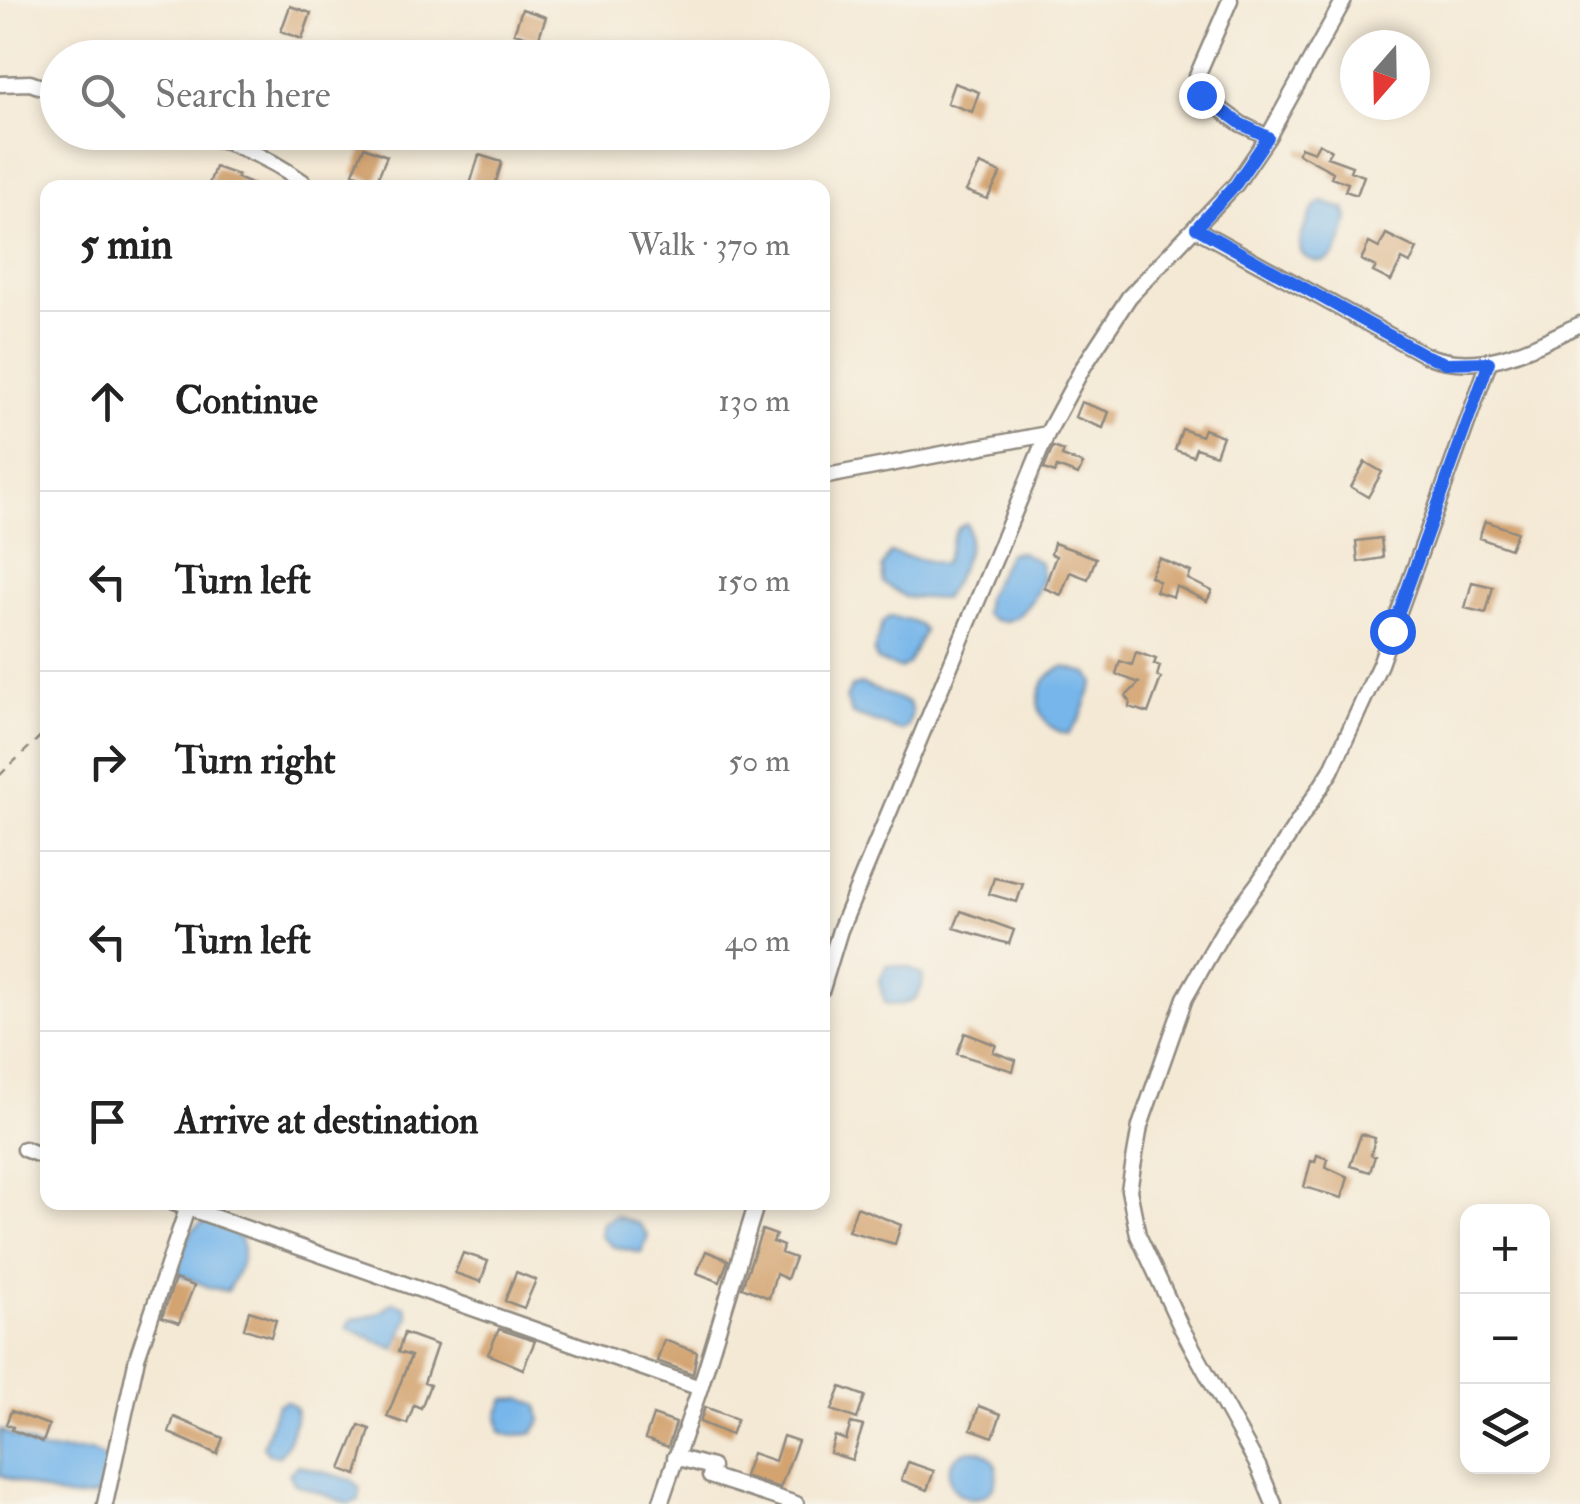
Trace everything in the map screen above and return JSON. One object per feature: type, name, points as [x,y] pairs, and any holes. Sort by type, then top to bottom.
[{"type":"street","points":[[1230,0],[1197,76],[1201,95],[1241,124],[1268,137]]},
{"type":"street","points":[[830,962],[1046,434],[1129,297],[1236,184],[1268,137],[1344,0]]},
{"type":"street","points":[[0,84],[30,82],[40,86]]},
{"type":"street","points":[[248,150],[277,163],[299,180]]},
{"type":"street","points":[[1196,228],[1446,363],[1489,362],[1580,324]]},
{"type":"street","points":[[1274,1504],[1138,1236],[1129,1190],[1137,1142],[1185,998],[1226,926],[1331,771],[1380,664],[1489,362]]},
{"type":"street","points":[[830,475],[1046,434]]},
{"type":"street","points":[[24,1149],[40,1155]]},
{"type":"street","points":[[104,1504],[137,1358],[186,1210]]},
{"type":"street","points":[[202,1210],[700,1388]]},
{"type":"street","points":[[660,1504],[755,1210]]},
{"type":"street","points":[[676,1457],[712,1467],[710,1476],[796,1504]]},
{"type":"path","points":[[0,776],[40,737]]},
{"type":"water","points":[[1322,202],[1345,209],[1348,218],[1336,253],[1320,262],[1306,257],[1300,243],[1310,214]]},
{"type":"water","points":[[966,523],[967,552],[943,599],[905,597],[883,583],[882,567],[890,553],[943,564],[956,531]]},
{"type":"water","points":[[1021,552],[1040,562],[1043,578],[1021,613],[1013,619],[994,620],[984,614],[986,597],[1009,553]]},
{"type":"water","points":[[889,617],[913,622],[924,631],[908,664],[901,669],[878,661],[874,653],[882,623]]},
{"type":"water","points":[[1064,667],[1088,673],[1094,682],[1080,719],[1068,734],[1046,722],[1039,701],[1045,681]]},
{"type":"water","points":[[861,684],[909,703],[912,712],[908,727],[901,731],[852,714],[846,699],[851,687]]},
{"type":"water","points":[[887,965],[909,967],[923,976],[917,996],[906,1003],[885,1003],[879,982]]},
{"type":"water","points":[[615,1216],[639,1224],[648,1236],[641,1253],[612,1246],[601,1236],[603,1223]]},
{"type":"water","points":[[206,1221],[233,1232],[243,1247],[240,1266],[227,1291],[178,1274],[185,1243]]},
{"type":"water","points":[[393,1302],[406,1307],[409,1317],[395,1349],[347,1328],[352,1319],[379,1313]]},
{"type":"water","points":[[522,1398],[538,1406],[541,1421],[534,1432],[513,1436],[501,1432],[498,1415],[505,1399]]},
{"type":"water","points":[[287,1401],[296,1409],[291,1434],[278,1456],[268,1454],[263,1446],[277,1405]]},
{"type":"water","points":[[0,1430],[45,1451],[91,1451],[108,1460],[107,1476],[97,1496],[60,1496],[0,1475]]},
{"type":"water","points":[[973,1450],[990,1457],[997,1474],[990,1491],[973,1498],[956,1491],[949,1474],[956,1457]]},
{"type":"water","points":[[298,1465],[352,1480],[360,1488],[359,1500],[349,1504],[295,1484],[289,1474]]},
{"type":"building","points":[[290,6],[311,13],[302,39],[281,31]]},
{"type":"building","points":[[522,9],[546,17],[538,40],[514,33]]},
{"type":"building","points":[[954,83],[979,92],[972,112],[947,103]]},
{"type":"building","points":[[1319,143],[1331,150],[1327,157],[1352,166],[1350,171],[1364,176],[1357,195],[1345,191],[1348,183],[1331,177],[1333,172],[1298,153],[1301,147],[1314,152]]},
{"type":"building","points":[[363,150],[387,156],[377,180],[353,173]]},
{"type":"building","points":[[479,155],[502,162],[496,180],[471,180]]},
{"type":"building","points":[[980,164],[1001,173],[987,199],[966,191]]},
{"type":"building","points":[[215,167],[242,180],[210,180]]},
{"type":"building","points":[[1386,234],[1417,249],[1410,263],[1402,259],[1391,281],[1361,260],[1369,243],[1379,248]]},
{"type":"building","points":[[1081,402],[1109,412],[1103,428],[1075,417]]},
{"type":"building","points":[[1182,429],[1201,436],[1204,429],[1223,436],[1216,455],[1196,448],[1193,456],[1175,450]]},
{"type":"building","points":[[1053,447],[1064,451],[1062,456],[1083,464],[1078,475],[1057,467],[1055,473],[1044,469]]},
{"type":"building","points":[[1365,462],[1382,472],[1368,497],[1351,487]]},
{"type":"building","points":[[1485,521],[1517,532],[1510,549],[1479,538]]},
{"type":"building","points":[[1381,538],[1383,558],[1358,562],[1356,541]]},
{"type":"building","points":[[1054,543],[1096,558],[1088,579],[1070,572],[1061,595],[1044,588],[1056,556],[1051,554]]},
{"type":"building","points":[[1159,558],[1191,572],[1188,579],[1212,591],[1207,601],[1176,586],[1173,597],[1155,591],[1159,581],[1150,576]]},
{"type":"building","points":[[1472,582],[1493,587],[1486,613],[1465,608]]},
{"type":"building","points":[[1136,652],[1156,659],[1154,664],[1160,666],[1157,676],[1161,678],[1148,713],[1129,707],[1126,696],[1139,683],[1116,674],[1120,661],[1132,665]]},
{"type":"building","points":[[994,878],[1023,884],[1017,902],[989,894]]},
{"type":"building","points":[[961,911],[1014,930],[1009,944],[954,928]]},
{"type":"building","points":[[965,1033],[996,1045],[993,1052],[1016,1060],[1013,1071],[957,1054]]},
{"type":"building","points":[[1361,1134],[1375,1138],[1370,1172],[1350,1166]]},
{"type":"building","points":[[1317,1155],[1328,1159],[1326,1167],[1348,1177],[1342,1198],[1304,1187],[1311,1161],[1315,1162]]},
{"type":"building","points":[[857,1207],[901,1225],[895,1244],[848,1231]]},
{"type":"building","points":[[762,1230],[776,1235],[773,1242],[783,1246],[781,1253],[795,1258],[787,1279],[776,1274],[769,1298],[742,1287]]},
{"type":"building","points":[[706,1251],[728,1260],[720,1282],[697,1273]]},
{"type":"building","points":[[463,1253],[488,1261],[481,1282],[455,1273]]},
{"type":"building","points":[[516,1272],[536,1280],[524,1308],[505,1301]]},
{"type":"building","points":[[175,1279],[194,1286],[179,1323],[162,1317]]},
{"type":"building","points":[[249,1311],[276,1320],[271,1337],[244,1329]]},
{"type":"building","points":[[499,1329],[535,1341],[523,1369],[488,1354]]},
{"type":"building","points":[[404,1333],[437,1345],[424,1383],[430,1385],[421,1408],[414,1405],[407,1424],[387,1417],[411,1356],[398,1352]]},
{"type":"building","points":[[664,1340],[697,1352],[693,1374],[657,1361]]},
{"type":"building","points":[[841,1387],[865,1396],[857,1419],[832,1410]]},
{"type":"building","points":[[979,1406],[1001,1414],[993,1437],[971,1429]]},
{"type":"building","points":[[705,1407],[737,1419],[731,1435],[700,1422]]},
{"type":"building","points":[[11,1411],[49,1425],[43,1442],[12,1430],[6,1424]]},
{"type":"building","points":[[653,1415],[676,1423],[668,1447],[645,1439]]},
{"type":"building","points":[[174,1417],[223,1438],[217,1454],[169,1433]]},
{"type":"building","points":[[851,1423],[863,1426],[852,1460],[830,1453],[835,1436],[846,1440]]},
{"type":"building","points":[[359,1425],[370,1429],[357,1475],[341,1469]]},
{"type":"building","points":[[783,1436],[798,1441],[780,1488],[744,1476],[752,1453],[775,1461]]},
{"type":"building","points":[[908,1462],[934,1471],[927,1490],[901,1480]]},
{"type":"route","points":[[1201,95],[1241,124],[1268,137],[1236,184],[1196,228],[1425,355],[1446,363],[1489,362],[1392,631]]}]
